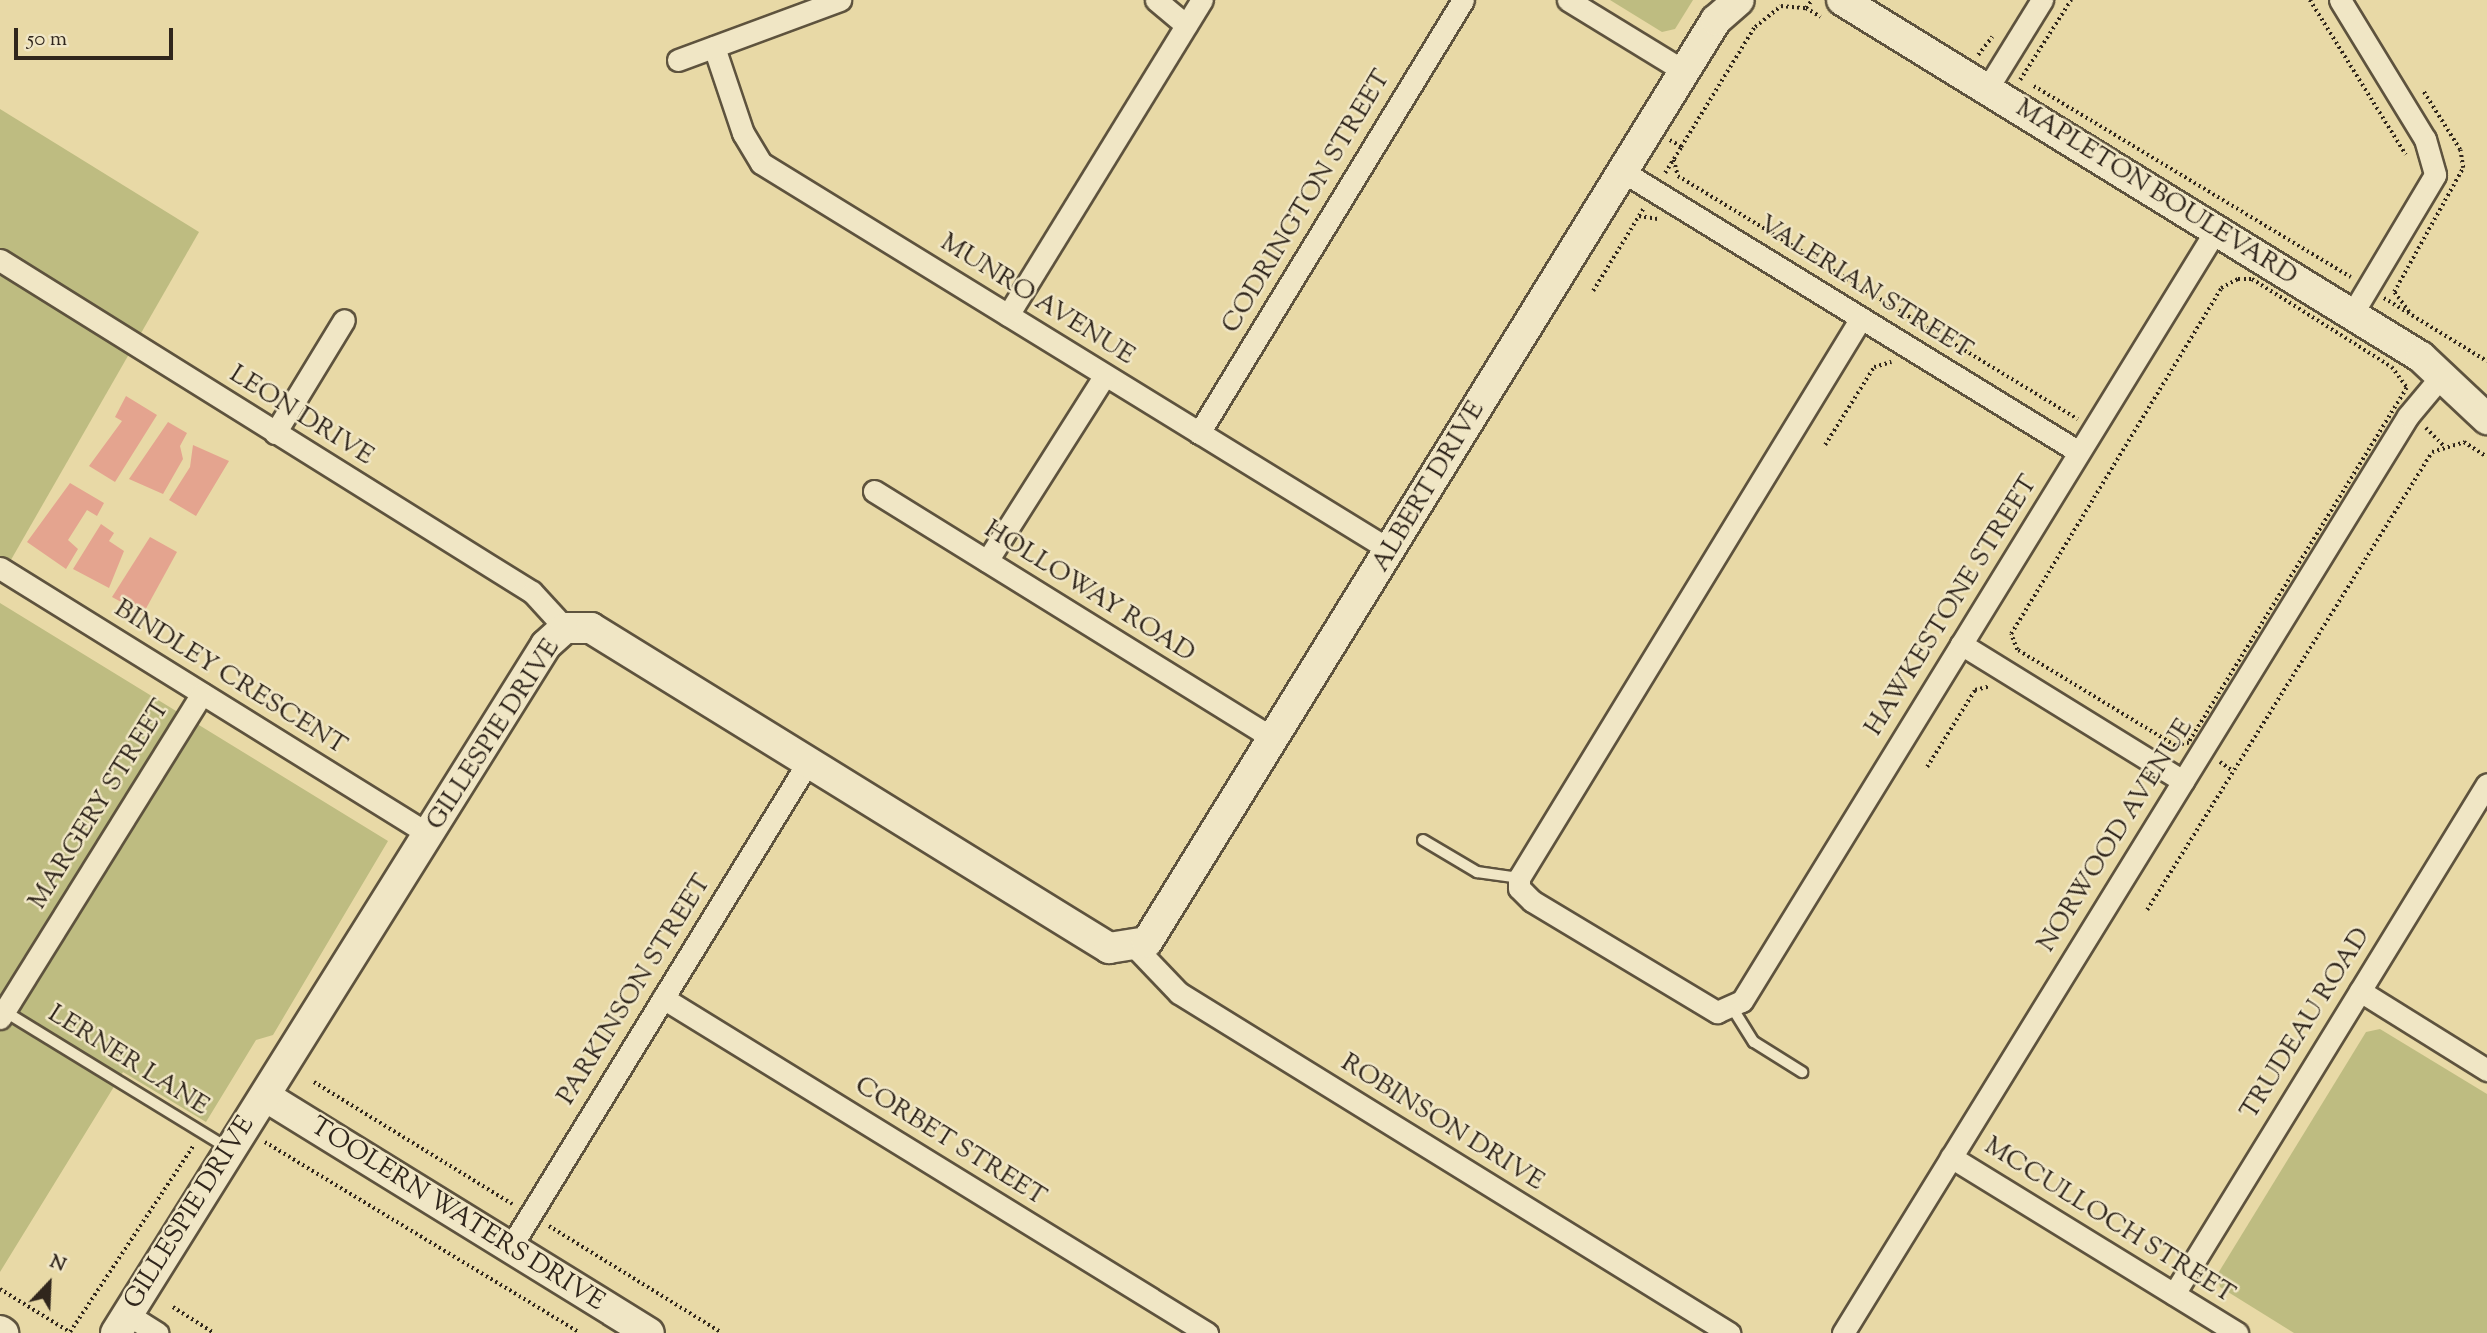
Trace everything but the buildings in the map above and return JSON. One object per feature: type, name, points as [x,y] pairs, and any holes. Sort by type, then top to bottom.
[{"type":"street","points":[[678,60],[840,0]]},
{"type":"street","points":[[1156,0],[1186,25]]},
{"type":"street","points":[[1008,315],[1202,0]]},
{"type":"street","name":"CODRINGTON STREET","points":[[1199,433],[1463,0]]},
{"type":"street","points":[[1568,0],[1684,71]]},
{"type":"street","name":"ALBERT DRIVE","points":[[1136,948],[1155,932],[1275,740],[1684,71],[1718,10],[1739,0]]},
{"type":"street","points":[[1987,89],[2042,0]]},
{"type":"street","points":[[2340,0],[2434,159],[2432,185],[2352,314]]},
{"type":"street","name":"MAPLETON BOULEVARD","points":[[1835,10],[1987,89],[2352,314],[2465,390],[2487,419]]},
{"type":"street","name":"MUNRO AVENUE","points":[[714,47],[743,132],[761,163],[1390,550]]},
{"type":"street","name":"VALERIAN STREET","points":[[1622,171],[2079,452]]},
{"type":"street","name":"HAWKESTONE STREET","points":[[1733,1009],[2216,230]]},
{"type":"street","name":"LEON DRIVE","points":[[0,260],[531,592],[565,628]]},
{"type":"street","points":[[1733,1009],[1717,1012],[1696,1002],[1532,901],[1519,888],[1519,878],[1861,318]]},
{"type":"street","points":[[275,433],[344,320]]},
{"type":"street","points":[[987,561],[1105,375]]},
{"type":"street","name":"NORWOOD AVENUE","points":[[1843,1333],[2408,416],[2465,390]]},
{"type":"street","name":"HOLLOWAY ROAD","points":[[874,491],[1275,740]]},
{"type":"street","name":"BINDLEY CRESCENT","points":[[0,568],[430,835]]},
{"type":"street","name":"GILLESPIE DRIVE","points":[[121,1323],[430,835],[546,645],[565,628],[591,628],[1109,947],[1136,948]]},
{"type":"street","points":[[1961,644],[2183,781]]},
{"type":"street","name":"MARGERY STREET","points":[[2,1014],[202,694]]},
{"type":"street","name":"PARKINSON STREET","points":[[510,1248],[808,762]]},
{"type":"street","name":"TRUDEAU ROAD","points":[[2174,1294],[2487,784]]},
{"type":"street","name":"ROBINSON DRIVE","points":[[1136,948],[1179,993],[1730,1333]]},
{"type":"street","points":[[2360,991],[2487,1070]]},
{"type":"street","name":"CORBET STREET","points":[[663,998],[1207,1333]]},
{"type":"street","name":"TOOLERN WATERS DRIVE","points":[[265,1096],[649,1333]]},
{"type":"street","name":"MCCULLOCH STREET","points":[[1951,1157],[2237,1333]]},
{"type":"street","points":[[121,1323],[159,1333]]},
{"type":"lane","points":[[1423,839],[1477,872],[1519,878]]},
{"type":"lane","points":[[1733,1009],[1754,1042],[1802,1072]]},
{"type":"lane","name":"LERNER LANE","points":[[2,1014],[201,1133],[236,1138]]},
{"type":"path","points":[[2071,0],[2020,80],[2487,360]]},
{"type":"path","points":[[2310,0],[2409,160]]},
{"type":"path","points":[[1806,8],[1835,10]]},
{"type":"path","points":[[1967,48],[1978,55],[2000,26]]},
{"type":"path","points":[[1681,147],[1754,28]]},
{"type":"path","points":[[1674,160],[1678,176],[2075,419],[2089,417]]},
{"type":"path","points":[[1639,216],[1671,226]]},
{"type":"path","points":[[2350,276],[2357,265]]},
{"type":"path","points":[[2238,279],[2252,279],[2392,367],[2407,388],[2189,743],[2175,746],[2017,650],[2011,634],[2221,288],[2238,279]]},
{"type":"path","points":[[1825,445],[1874,367],[1888,361],[1896,366]]},
{"type":"path","points":[[2147,910],[2432,452],[2464,442],[2487,457]]},
{"type":"path","points":[[1927,767],[1975,690],[1992,686],[2003,693]]},
{"type":"path","points":[[0,1289],[71,1333],[201,1133]]},
{"type":"path","points":[[236,1138],[580,1333]]},
{"type":"path","points":[[173,1307],[214,1333]]},
{"type":"shaded area","points":[[1610,0],[1693,0],[1675,29],[1662,32]]},
{"type":"shaded area","points":[[0,109],[199,232],[0,579]]},
{"type":"shaded area","points":[[0,603],[388,841],[273,1035],[256,1040],[206,1122],[123,1072],[0,1272]]},
{"type":"shaded area","points":[[2380,1029],[2487,1094],[2487,1333],[2294,1333],[2220,1287],[2217,1275],[2366,1032]]}]
